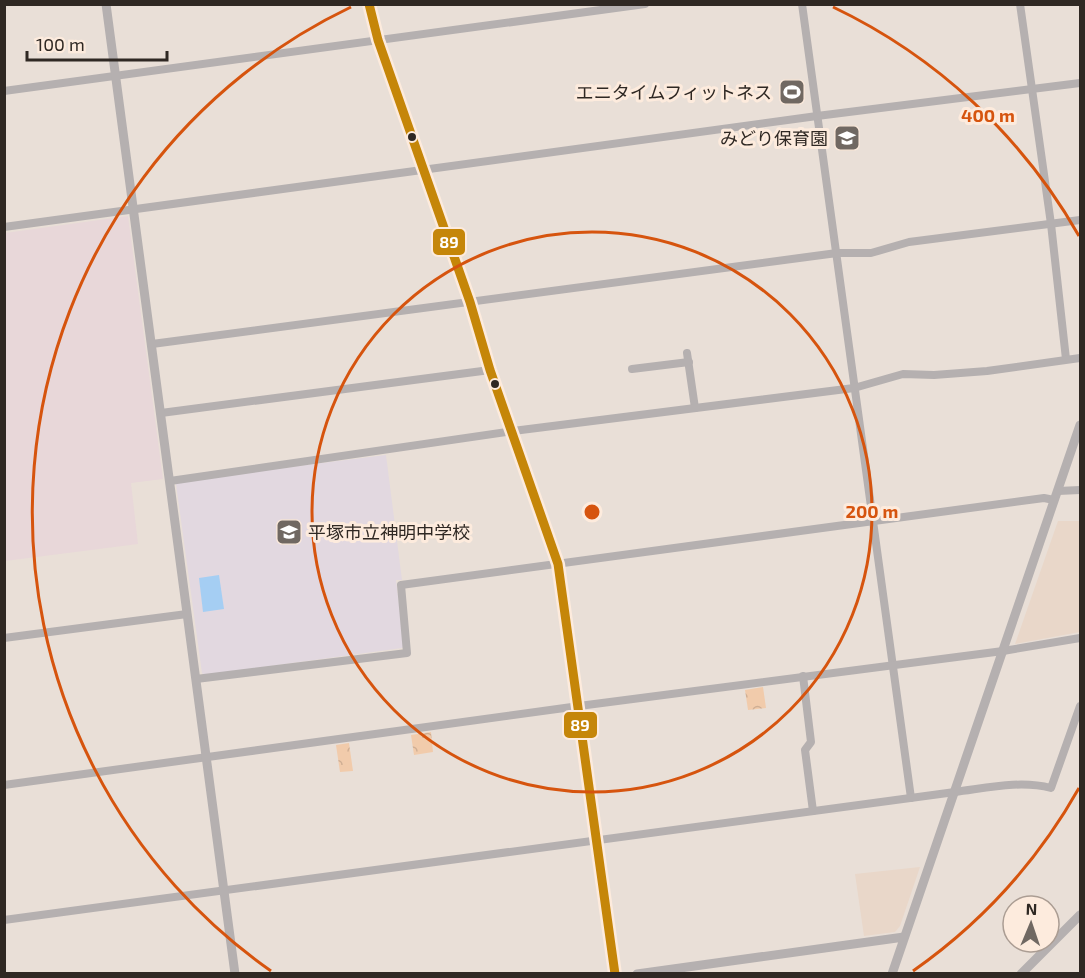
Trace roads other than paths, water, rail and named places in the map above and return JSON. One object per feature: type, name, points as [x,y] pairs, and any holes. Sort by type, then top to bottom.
[{"type":"street","points":[[106,4],[235,974]]},
{"type":"street","points":[[369,4],[378,40],[470,302],[490,370],[558,564],[615,974]]},
{"type":"street","points":[[4,91],[608,7],[645,4]]},
{"type":"street","points":[[802,4],[911,798]]},
{"type":"street","points":[[1020,4],[1051,224],[1066,359]]},
{"type":"street","points":[[4,227],[817,116],[1080,83]]},
{"type":"street","points":[[152,344],[837,253],[871,253],[909,242],[1080,220]]},
{"type":"street","points":[[687,352],[695,408]]},
{"type":"street","points":[[170,481],[513,431],[854,388],[903,374],[934,375],[987,371],[1080,358]]},
{"type":"street","points":[[632,369],[689,362]]},
{"type":"street","points":[[161,413],[490,370]]},
{"type":"street","points":[[892,974],[1080,425]]},
{"type":"street","points":[[196,679],[407,653],[401,585],[1044,498],[1080,490]]},
{"type":"street","points":[[4,638],[187,614]]},
{"type":"street","points":[[4,785],[802,676],[1003,651],[1080,638]]},
{"type":"street","points":[[802,676],[811,742],[805,750],[813,811]]},
{"type":"street","points":[[4,920],[955,792],[1022,784],[1036,784],[1051,788],[1080,706]]},
{"type":"street","points":[[1021,974],[1080,915]]},
{"type":"street","points":[[637,974],[904,937]]},
{"type":"water","points":[[219,575],[224,609],[203,612],[199,578]]},
{"type":"place","name":"エニタイムフィットネス","points":[[792,92]]},
{"type":"place","name":"みどり保育園","points":[[847,138]]},
{"type":"place","name":"平塚市立神明中学校","points":[[289,532]]}]
